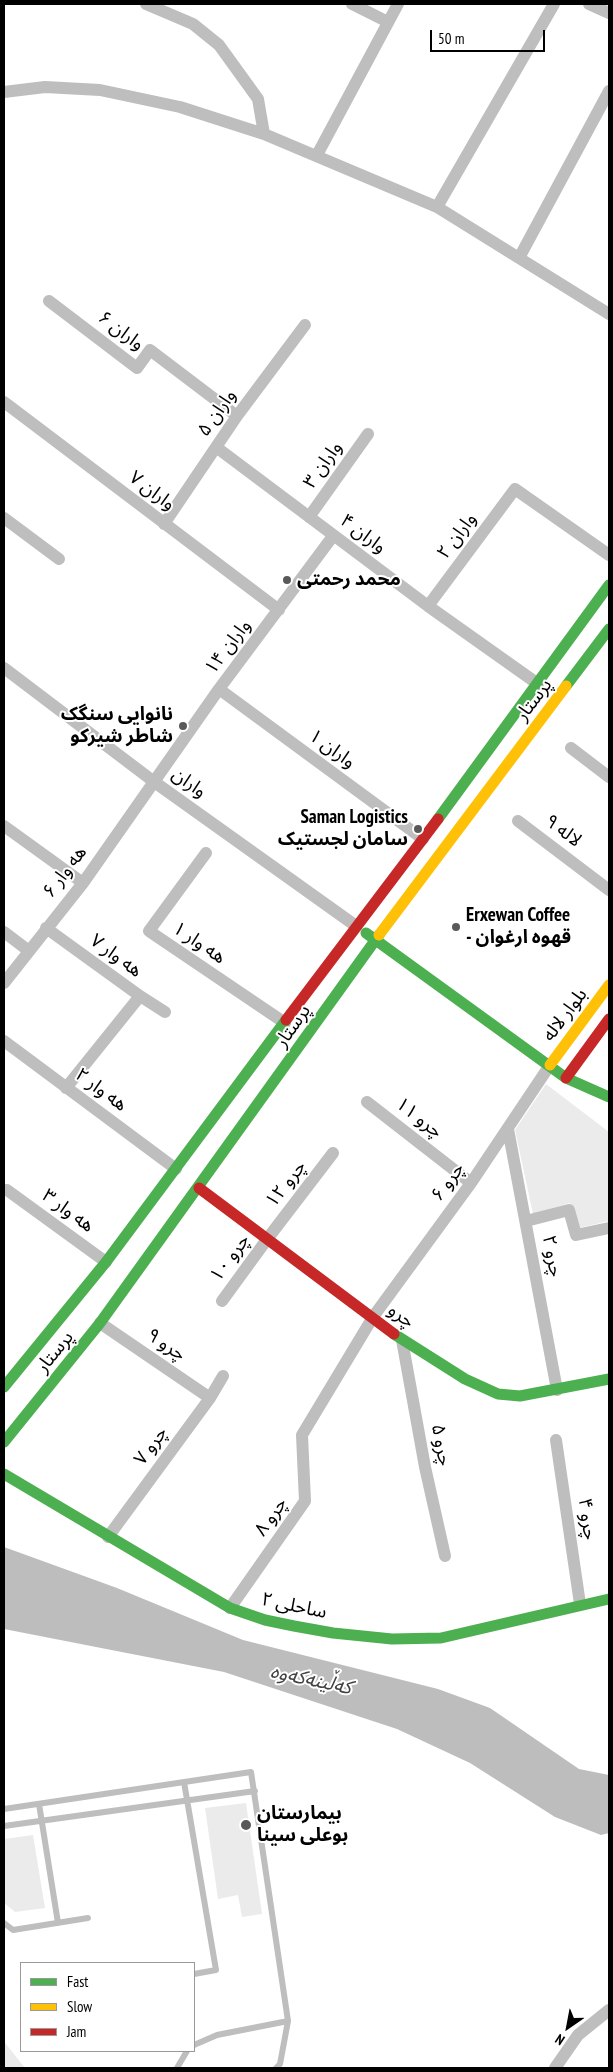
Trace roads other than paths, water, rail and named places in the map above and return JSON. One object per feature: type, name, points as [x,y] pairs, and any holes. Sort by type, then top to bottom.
[{"type":"main road","name":"پرستار","points":[[4,1387],[106,1262],[538,684],[609,585]]},
{"type":"main road","name":"پرستار","points":[[4,1442],[100,1323],[199,1188],[375,940],[609,628]]},
{"type":"main road","points":[[356,926],[566,1078],[609,1097]]},
{"type":"main road","name":"بلوار لاله","points":[[550,1065],[609,985]]},
{"type":"main road","name":"بلوار لاله","points":[[566,1078],[609,1019]]},
{"type":"main road","name":"چرو","points":[[199,1188],[402,1340],[465,1379],[498,1394],[520,1396],[609,1379]]},
{"type":"main road","name":"ساحلی ۲","points":[[4,1474],[230,1608],[264,1620],[333,1633],[392,1639],[441,1638],[580,1604],[609,1599]]},
{"type":"street","points":[[352,4],[388,22]]},
{"type":"street","points":[[318,155],[398,4]]},
{"type":"street","points":[[437,207],[554,4]]},
{"type":"street","points":[[589,4],[609,13]]},
{"type":"street","points":[[152,5],[193,24],[219,45],[258,99],[264,134]]},
{"type":"street","points":[[4,92],[45,88],[100,90],[180,106],[264,134],[318,155],[437,207],[609,314]]},
{"type":"street","points":[[519,258],[608,98]]},
{"type":"street","name":"واران ۶","points":[[49,301],[137,368],[150,350],[237,416]]},
{"type":"street","name":"واران ۵","points":[[164,524],[237,416],[305,326]]},
{"type":"street","name":"واران ۷","points":[[4,402],[279,610]]},
{"type":"street","name":"واران ۳","points":[[309,517],[368,434]]},
{"type":"street","name":"واران ۴","points":[[216,446],[333,536],[538,684]]},
{"type":"street","name":"واران ۲","points":[[428,606],[515,490],[609,555]]},
{"type":"street","points":[[4,518],[59,559]]},
{"type":"street","name":"واران ۱۴","points":[[153,781],[333,536]]},
{"type":"street","name":"واران","points":[[4,668],[153,781],[356,926]]},
{"type":"street","name":"واران ۱","points":[[219,690],[423,838]]},
{"type":"street","points":[[570,748],[609,777]]},
{"type":"street","name":"هه وار ۶","points":[[4,983],[83,883],[153,781]]},
{"type":"street","name":"لاله ۹","points":[[518,821],[609,890]]},
{"type":"street","points":[[4,826],[83,883]]},
{"type":"street","name":"هه وار ۱","points":[[206,853],[148,931],[285,1024]]},
{"type":"street","name":"هه وار ۷","points":[[46,928],[165,1012]]},
{"type":"street","points":[[4,932],[29,951]]},
{"type":"street","points":[[66,1088],[140,996]]},
{"type":"street","name":"هه وار ۲","points":[[4,1041],[176,1169]]},
{"type":"street","name":"چرو ۶","points":[[302,1435],[372,1317],[471,1183],[550,1065]]},
{"type":"street","name":"چرو ۱۱","points":[[367,1102],[471,1183]]},
{"type":"street","name":"چرو ۲","points":[[508,1129],[557,1390]]},
{"type":"street","name":"چرو ۱۲","points":[[268,1238],[333,1153]]},
{"type":"street","name":"هه وار ۳","points":[[7,1190],[106,1262]]},
{"type":"street","points":[[526,1221],[569,1210],[576,1235],[609,1228]]},
{"type":"street","name":"چرو ۱۰","points":[[222,1301],[268,1238]]},
{"type":"street","name":"چرو ۹","points":[[100,1323],[210,1398]]},
{"type":"street","name":"چرو ۵","points":[[402,1340],[445,1556]]},
{"type":"street","name":"چرو ۷","points":[[108,1537],[210,1398],[223,1376]]},
{"type":"street","name":"چرو ۸","points":[[230,1608],[305,1501],[302,1435]]},
{"type":"street","name":"چرو ۴","points":[[556,1440],[580,1604]]},
{"type":"street","points":[[555,2068],[578,2035],[609,2010]]},
{"type":"lane","points":[[4,1809],[251,1772],[288,2021],[280,2064],[276,2068]]},
{"type":"lane","points":[[184,1782],[216,1970],[195,1974]]},
{"type":"lane","points":[[4,1826],[255,1790]]},
{"type":"lane","points":[[39,1804],[58,1922]]},
{"type":"lane","points":[[4,1923],[13,1930],[88,1918]]},
{"type":"lane","points":[[195,2045],[217,2035],[288,2021]]},
{"type":"lane","points":[[177,2068],[186,2052]]},
{"type":"water","name":"کەڵینەکەوە","points":[[4,1547],[117,1588],[243,1640],[438,1689],[490,1708],[579,1769],[609,1775],[609,1833],[601,1835],[555,1817],[470,1763],[397,1729],[224,1672],[4,1629]]},
{"type":"place","name":"محمد رحمتی","points":[[287,580]]},
{"type":"place","name":"نانوایی سنگک شاطر شیرکو","points":[[183,726]]},
{"type":"place","name":"Saman Logistics سامان لجستیک","points":[[418,829]]},
{"type":"place","name":"Erxewan Coffee - قهوه ارغوان","points":[[456,927]]},
{"type":"place","name":"بیمارستان بوعلی سینا","points":[[246,1825]]}]
